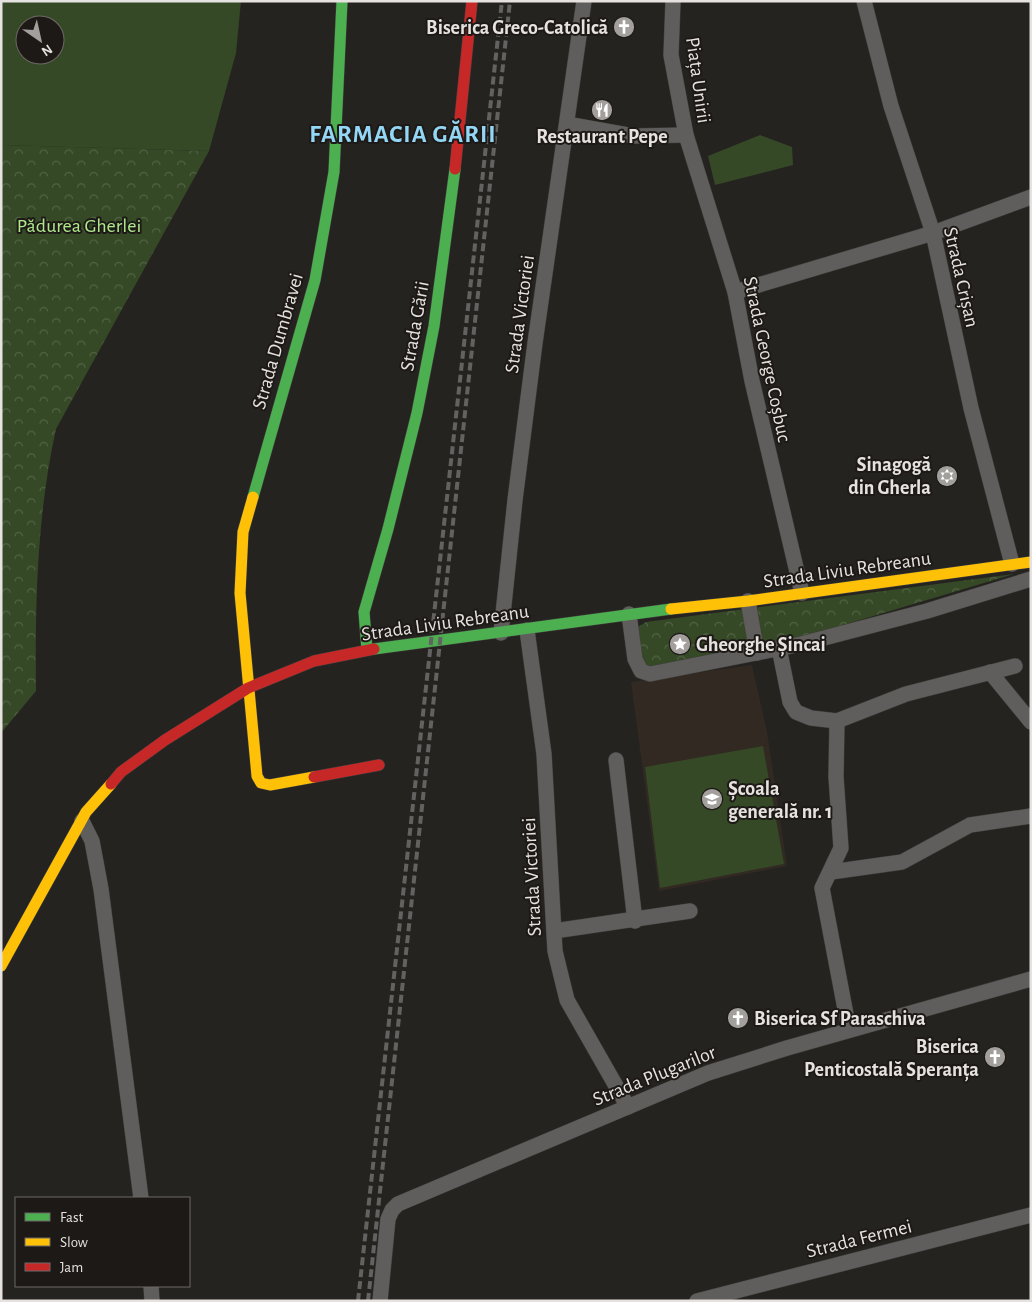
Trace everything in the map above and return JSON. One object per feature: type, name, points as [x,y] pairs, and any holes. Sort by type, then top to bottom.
[{"type":"street","name":"Strada Dumbravei","points":[[342,1],[334,172],[315,280],[285,378],[243,532],[240,593],[257,776],[261,783],[270,785],[379,765]]},
{"type":"street","name":"Strada Gării","points":[[368,650],[364,634],[364,612],[405,461],[434,326],[458,148],[472,1]]},
{"type":"street","name":"Strada Victoriei","points":[[501,632],[516,492],[540,308],[568,124],[584,1]]},
{"type":"street","name":"Piața Unirii","points":[[568,124],[634,136],[686,135],[671,55],[673,1]]},
{"type":"street","name":"Strada Crișan","points":[[864,1],[891,106],[933,233],[972,408],[1012,564]]},
{"type":"street","name":"Strada George Coșbuc","points":[[686,135],[735,292],[752,381],[802,593]]},
{"type":"street","points":[[735,292],[933,233],[1031,197]]},
{"type":"street","name":"Strada Liviu Rebreanu","points":[[1,966],[67,844],[90,807],[121,772],[164,740],[248,688],[314,661],[368,650],[1031,562]]},
{"type":"street","points":[[629,614],[635,659],[641,671],[650,674],[779,648],[927,611],[1031,579]]},
{"type":"street","points":[[748,601],[757,653]]},
{"type":"street","name":"Strada Victoriei","points":[[527,630],[544,754],[555,951],[567,1000],[628,1107]]},
{"type":"street","points":[[779,648],[790,702],[796,712],[811,718],[837,721],[906,694],[1015,666]]},
{"type":"street","points":[[990,672],[1031,722]]},
{"type":"street","points":[[837,721],[836,776],[841,848],[822,888],[848,1030]]},
{"type":"street","points":[[616,760],[635,921]]},
{"type":"street","points":[[831,872],[902,862],[970,825],[1031,816]]},
{"type":"street","points":[[82,821],[92,841],[102,890],[141,1197]]},
{"type":"street","points":[[554,931],[635,921],[690,911]]},
{"type":"street","name":"Strada Plugarilor","points":[[380,1301],[388,1219],[395,1206],[708,1072],[848,1030],[1031,979]]},
{"type":"street","name":"Strada Fermei","points":[[697,1301],[1031,1215]]},
{"type":"street","points":[[151,1287],[152,1301]]},
{"type":"shaded area","name":"Școala generală nr. 1","points":[[752,665],[767,732],[787,866],[659,891],[631,682]]},
{"type":"green space","points":[[1,1],[241,1],[236,53],[209,151],[1,145]]},
{"type":"green space","points":[[760,135],[792,147],[793,165],[715,185],[708,156]]},
{"type":"green space","name":"Pădurea Gherlei","points":[[1,145],[209,151],[56,429],[41,526],[36,625],[36,691],[1,733]]},
{"type":"green space","points":[[1014,574],[803,637],[651,668],[642,663],[638,627],[646,622]]},
{"type":"green space","points":[[763,746],[784,864],[660,888],[645,767]]},
{"type":"railway","points":[[358,1301],[502,1]]},
{"type":"railway","points":[[368,1301],[510,1]]},
{"type":"traffic: fast","points":[[253,497],[315,280],[334,172],[342,1]]},
{"type":"traffic: fast","points":[[367,650],[364,612],[388,529],[417,413],[434,326],[455,169]]},
{"type":"traffic: fast","points":[[374,649],[671,609]]},
{"type":"traffic: slow","points":[[253,497],[243,532],[240,593],[257,776],[261,783],[270,785],[314,777]]},
{"type":"traffic: slow","points":[[671,609],[748,601],[1031,562]]},
{"type":"traffic: slow","points":[[1,966],[86,812],[111,784]]},
{"type":"traffic: jam","points":[[455,169],[472,1]]},
{"type":"traffic: jam","points":[[111,784],[121,772],[165,740],[248,688],[314,661],[374,649]]},
{"type":"traffic: jam","points":[[314,777],[379,765]]},
{"type":"place","name":"Biserica Greco-Catolică","points":[[624,27]]},
{"type":"place","name":"Restaurant Pepe","points":[[602,110]]},
{"type":"place","name":"Sinagogă din Gherla","points":[[947,476]]},
{"type":"place","name":"Gheorghe Șincai","points":[[680,644]]},
{"type":"place","name":"Școala generală nr. 1","points":[[712,799]]},
{"type":"place","name":"Biserica Sf Paraschiva","points":[[738,1018]]},
{"type":"place","name":"Biserica Penticostală Speranța","points":[[995,1057]]},
{"type":"district","name":"FARMACIA GĂRII","points":[[403,133]]}]
